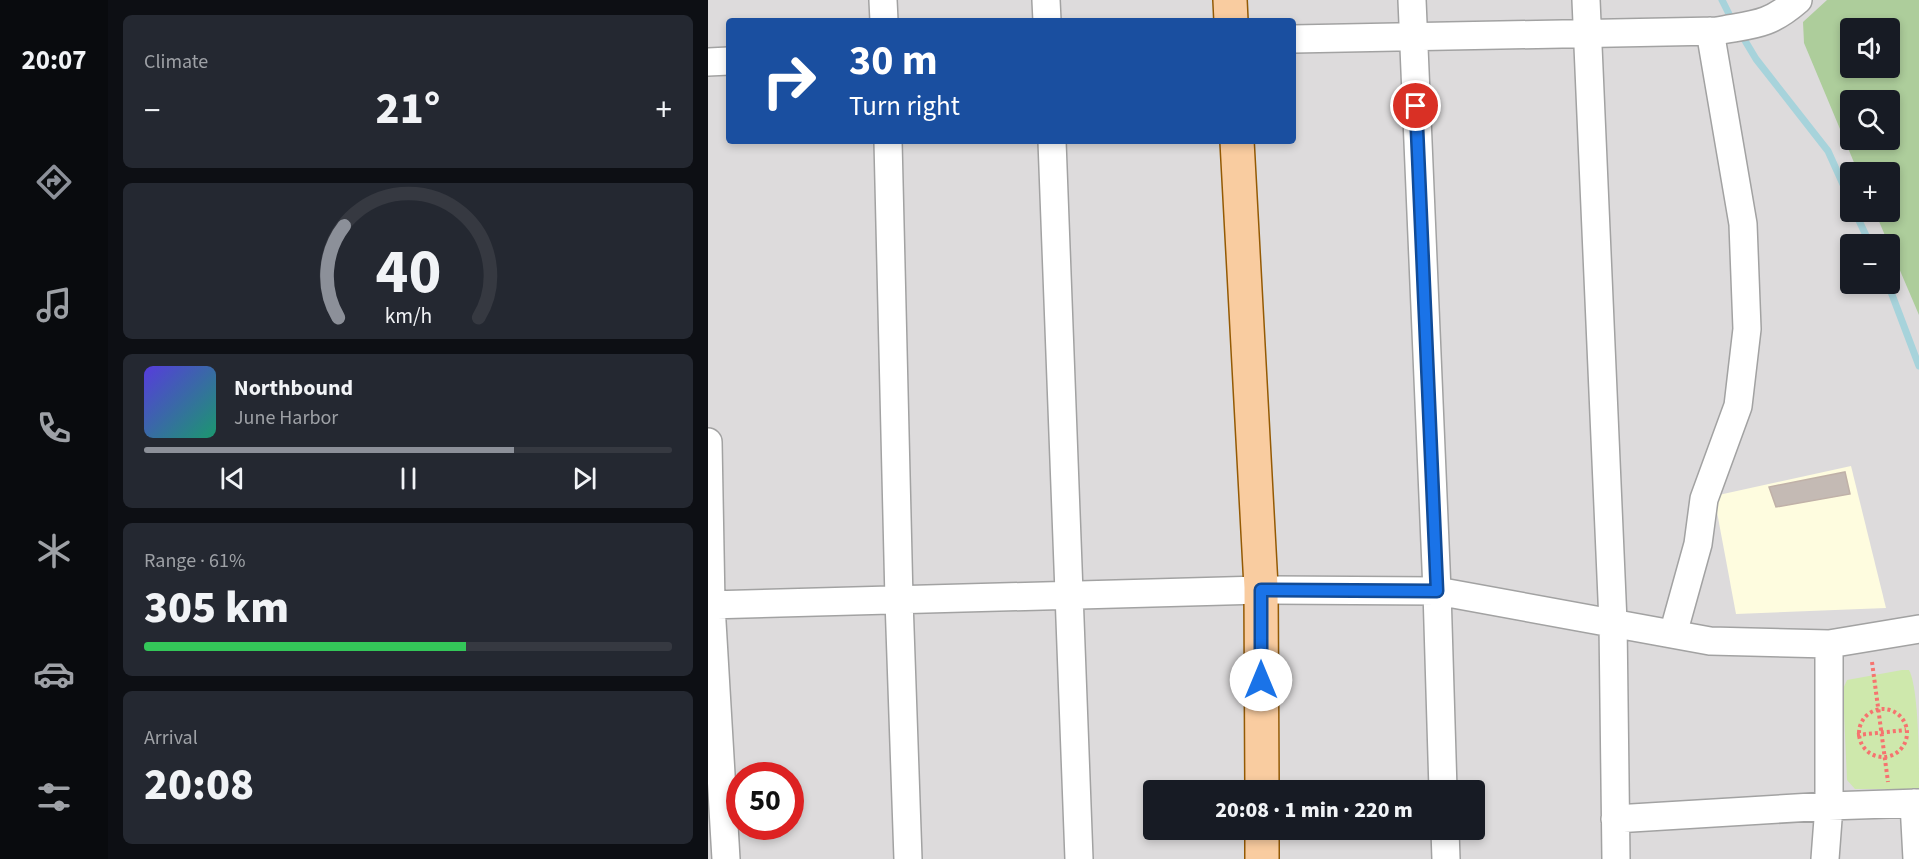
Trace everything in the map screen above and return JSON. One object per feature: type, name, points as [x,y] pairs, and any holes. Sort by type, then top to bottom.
[{"type":"main road","points":[[1230,0],[1231,18]]},
{"type":"main road","points":[[1237,144],[1261,590],[1262,780]]},
{"type":"main road","points":[[1262,840],[1262,859]]},
{"type":"street","points":[[883,0],[884,18]]},
{"type":"street","points":[[1046,0],[1047,18]]},
{"type":"street","points":[[1412,0],[1443,780]]},
{"type":"street","points":[[1586,0],[1613,622],[1616,859]]},
{"type":"street","points":[[1296,39],[1713,31],[1780,9]]},
{"type":"street","points":[[1673,634],[1698,544],[1704,499],[1738,406],[1747,329],[1743,224],[1713,31]]},
{"type":"street","points":[[708,62],[726,61]]},
{"type":"street","points":[[888,144],[908,859]]},
{"type":"street","points":[[1052,144],[1078,859]]},
{"type":"street","points":[[708,442],[709,605],[726,859]]},
{"type":"street","points":[[709,605],[1261,590],[1437,591],[1710,641],[1829,644],[1918,634]]},
{"type":"street","points":[[1825,859],[1830,806],[1829,644]]},
{"type":"street","points":[[1615,819],[1908,803],[1917,859]]},
{"type":"street","points":[[1445,840],[1446,859]]},
{"type":"path","points":[[1869,638],[1885,756],[1908,803]]},
{"type":"path","points":[[1879,709],[1894,711],[1907,730],[1906,738],[1899,750],[1885,756],[1871,753],[1865,748],[1859,735],[1862,721],[1872,711],[1879,709]]},
{"type":"path","points":[[1830,738],[1907,730]]},
{"type":"shaded area","points":[[708,0],[1919,0],[1919,859],[708,859]]},
{"type":"shaded area","points":[[1851,466],[1886,608],[1736,614],[1714,496]]},
{"type":"green space","points":[[1827,0],[1919,0],[1919,315],[1900,271],[1900,234],[1884,234],[1879,222],[1900,222],[1900,162],[1854,162],[1849,150],[1900,150],[1900,90],[1840,90],[1840,129],[1804,43],[1803,22]]},
{"type":"green space","points":[[1909,670],[1915,693],[1919,789],[1855,789],[1847,780],[1843,689],[1847,680]]},
{"type":"building","points":[[1845,472],[1850,494],[1776,507],[1769,487]]},
{"type":"waterway","points":[[1722,0],[1733,22]]},
{"type":"waterway","points":[[1741,34],[1756,59],[1828,151],[1840,178]]},
{"type":"waterway","points":[[1860,222],[1865,234]]},
{"type":"waterway","points":[[1892,294],[1919,366]]},
{"type":"route","points":[[1261,680],[1261,590],[1437,591],[1416,106]]}]
